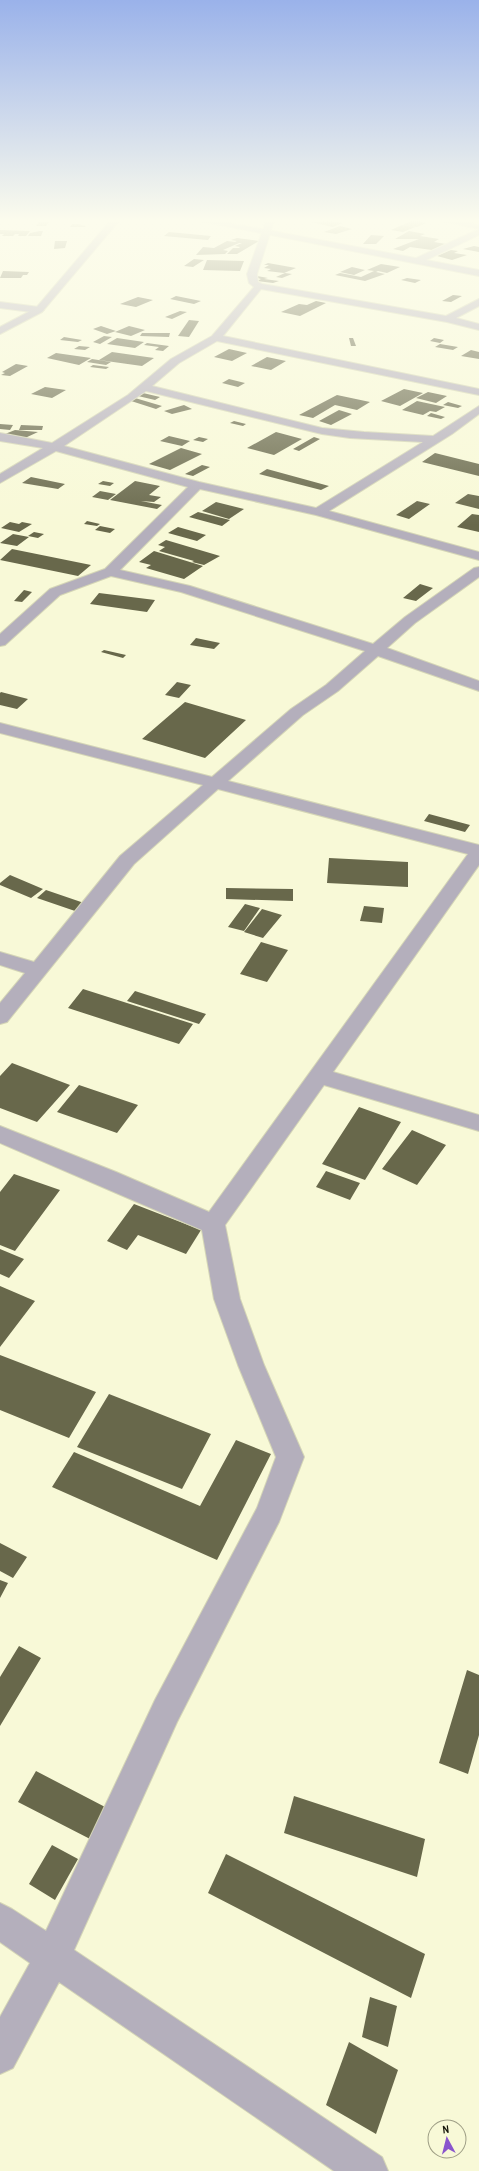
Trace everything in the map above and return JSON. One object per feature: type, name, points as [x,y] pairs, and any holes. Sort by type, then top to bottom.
[{"type":"street","points":[[0,331],[16,322]]},
{"type":"street","points":[[0,479],[55,447],[144,387],[175,361],[216,338],[229,322]]},
{"type":"street","points":[[460,322],[479,327]]},
{"type":"street","points":[[216,338],[479,392]]},
{"type":"street","points":[[144,387],[322,431],[350,436],[397,436],[435,440]]},
{"type":"street","points":[[318,512],[435,440],[479,408]]},
{"type":"street","points":[[0,437],[55,447],[196,485],[318,512],[479,556]]},
{"type":"street","points":[[0,642],[55,592],[110,572],[196,485]]},
{"type":"street","points":[[0,1018],[37,970],[127,860],[297,712],[332,688],[410,620],[479,571]]},
{"type":"street","points":[[110,572],[185,590],[377,650],[479,686]]},
{"type":"street","points":[[0,728],[214,785],[479,851],[213,1224],[227,1300],[251,1365],[290,1457],[269,1512],[166,1711],[52,1956],[0,2055]]},
{"type":"street","points":[[0,958],[37,970]]},
{"type":"street","points":[[320,1076],[479,1123]]},
{"type":"street","points":[[0,1134],[108,1178],[213,1224]]},
{"type":"street","points":[[0,1922],[368,2171]]},
{"type":"building","points":[[187,322],[198,322],[189,337],[178,336]]},
{"type":"building","points":[[101,326],[116,331],[107,334],[93,329]]},
{"type":"building","points":[[129,326],[145,330],[131,336],[115,332]]},
{"type":"building","points":[[142,333],[170,333],[169,337],[140,336]]},
{"type":"building","points":[[104,336],[112,337],[100,344],[93,342]]},
{"type":"building","points":[[64,337],[82,340],[78,342],[60,340]]},
{"type":"building","points":[[117,338],[144,342],[135,348],[107,344]]},
{"type":"building","points":[[349,338],[353,338],[356,346],[351,346]]},
{"type":"building","points":[[434,338],[444,340],[440,343],[430,341]]},
{"type":"building","points":[[147,343],[169,346],[163,351],[155,350],[159,347],[144,345]]},
{"type":"building","points":[[440,344],[458,347],[453,350],[435,347]]},
{"type":"building","points":[[79,346],[90,347],[85,350],[74,349]]},
{"type":"building","points":[[229,349],[247,353],[232,361],[214,357]]},
{"type":"building","points":[[471,350],[479,352],[479,359],[461,356]]},
{"type":"building","points":[[112,352],[154,358],[142,366],[99,360]]},
{"type":"building","points":[[56,353],[91,358],[79,365],[47,358]]},
{"type":"building","points":[[267,357],[286,361],[271,370],[251,366]]},
{"type":"building","points":[[92,359],[111,362],[106,365],[87,362]]},
{"type":"building","points":[[16,364],[28,366],[10,376],[1,375],[5,373],[2,372]]},
{"type":"building","points":[[93,365],[109,367],[106,369],[90,367]]},
{"type":"building","points":[[229,379],[245,383],[238,387],[222,383]]},
{"type":"building","points":[[45,387],[66,390],[52,398],[31,394]]},
{"type":"building","points":[[404,389],[423,393],[400,406],[381,401]]},
{"type":"building","points":[[428,392],[447,396],[436,403],[416,398]]},
{"type":"building","points":[[143,393],[160,397],[155,400],[138,396]]},
{"type":"building","points":[[337,395],[370,402],[357,410],[335,405],[313,418],[299,415]]},
{"type":"building","points":[[135,398],[162,406],[156,409],[128,400]]},
{"type":"building","points":[[417,401],[445,407],[436,412],[430,411],[423,415],[402,410]]},
{"type":"building","points":[[448,402],[462,406],[458,408],[443,405]]},
{"type":"building","points":[[184,405],[192,409],[172,414],[164,411]]},
{"type":"building","points":[[339,410],[352,414],[331,425],[319,421]]},
{"type":"building","points":[[431,413],[445,417],[441,419],[427,416]]},
{"type":"building","points":[[234,421],[246,424],[243,426],[230,423]]},
{"type":"building","points":[[0,424],[13,425],[10,430],[0,429]]},
{"type":"building","points":[[21,425],[43,426],[42,430],[19,430]]},
{"type":"building","points":[[15,430],[38,432],[25,438],[5,434]]},
{"type":"building","points":[[276,432],[302,439],[274,455],[247,448]]},
{"type":"building","points":[[169,436],[190,441],[182,446],[160,441]]},
{"type":"building","points":[[199,437],[208,439],[203,442],[193,440]]},
{"type":"building","points":[[314,437],[320,439],[299,451],[293,449]]},
{"type":"building","points":[[181,448],[202,454],[170,470],[149,464]]},
{"type":"building","points":[[435,453],[479,464],[479,476],[422,462]]},
{"type":"building","points":[[202,465],[210,467],[193,476],[185,474]]},
{"type":"building","points":[[267,469],[329,486],[321,490],[259,474]]},
{"type":"building","points":[[31,477],[65,484],[58,489],[22,483]]},
{"type":"building","points":[[103,481],[114,483],[110,486],[98,484]]},
{"type":"building","points":[[135,481],[160,486],[149,495],[161,497],[154,502],[141,501],[162,505],[157,509],[110,500]]},
{"type":"building","points":[[100,491],[116,494],[108,500],[92,497]]},
{"type":"building","points":[[468,494],[479,496],[479,509],[455,503]]},
{"type":"building","points":[[417,501],[430,504],[409,519],[396,515]]},
{"type":"building","points":[[216,502],[244,509],[229,519],[202,511]]},
{"type":"building","points":[[198,512],[230,520],[222,526],[189,517]]},
{"type":"building","points":[[472,514],[479,515],[479,532],[457,527]]},
{"type":"building","points":[[87,521],[100,524],[97,526],[84,524]]},
{"type":"building","points":[[10,522],[32,524],[19,532],[1,528]]},
{"type":"building","points":[[100,526],[115,529],[110,533],[95,530]]},
{"type":"building","points":[[178,527],[206,535],[197,541],[168,533]]},
{"type":"building","points":[[34,532],[44,534],[38,538],[28,536]]},
{"type":"building","points":[[13,534],[29,537],[17,546],[0,543]]},
{"type":"building","points":[[166,540],[220,556],[204,565],[192,562],[194,561],[159,551],[165,547],[158,545]]},
{"type":"building","points":[[12,549],[91,565],[78,576],[0,560]]},
{"type":"building","points":[[154,551],[203,566],[184,579],[146,568],[151,565],[139,562]]},
{"type":"building","points":[[420,584],[433,588],[416,601],[403,598]]},
{"type":"building","points":[[24,590],[32,592],[22,602],[14,601]]},
{"type":"building","points":[[99,593],[155,600],[147,612],[90,604]]},
{"type":"building","points":[[196,638],[220,643],[214,649],[190,645]]},
{"type":"building","points":[[104,650],[126,655],[123,658],[101,652]]},
{"type":"building","points":[[177,682],[191,685],[179,698],[165,695]]},
{"type":"building","points":[[0,693],[28,699],[17,709],[0,705]]},
{"type":"building","points":[[185,702],[246,720],[205,758],[142,739]]},
{"type":"building","points":[[429,814],[470,825],[465,832],[424,821]]},
{"type":"building","points":[[329,858],[408,862],[408,887],[327,883]]},
{"type":"building","points":[[10,875],[43,889],[31,898],[0,885],[0,883]]},
{"type":"building","points":[[226,888],[293,889],[293,901],[226,899]]},
{"type":"building","points":[[46,890],[84,903],[75,911],[37,898]]},
{"type":"building","points":[[245,904],[260,908],[244,931],[228,927]]},
{"type":"building","points":[[364,906],[384,908],[382,923],[360,921]]},
{"type":"building","points":[[262,909],[282,915],[263,938],[244,932]]},
{"type":"building","points":[[261,942],[288,950],[267,982],[240,974]]},
{"type":"building","points":[[83,989],[193,1024],[179,1044],[68,1008]]},
{"type":"building","points":[[135,991],[206,1014],[199,1024],[127,1001]]},
{"type":"building","points":[[12,1063],[70,1085],[37,1122],[0,1108],[0,1076]]},
{"type":"building","points":[[79,1085],[138,1105],[117,1133],[57,1112]]},
{"type":"building","points":[[359,1107],[401,1122],[365,1180],[322,1164]]},
{"type":"building","points":[[412,1130],[446,1145],[417,1185],[382,1169]]},
{"type":"building","points":[[326,1171],[360,1183],[350,1200],[316,1187]]},
{"type":"building","points":[[14,1174],[60,1190],[15,1251],[0,1245],[0,1192]]},
{"type":"building","points":[[134,1204],[201,1230],[186,1254],[138,1235],[127,1250],[107,1241]]},
{"type":"building","points":[[0,1249],[24,1259],[9,1278],[0,1274]]},
{"type":"building","points":[[0,1286],[35,1301],[0,1347]]},
{"type":"building","points":[[0,1355],[96,1392],[69,1438],[0,1410]]},
{"type":"building","points":[[109,1394],[211,1434],[182,1489],[77,1447]]},
{"type":"building","points":[[236,1440],[271,1454],[217,1560],[52,1487],[74,1452],[200,1506]]},
{"type":"building","points":[[0,1543],[27,1557],[13,1578],[0,1571]]},
{"type":"building","points":[[0,1580],[8,1583],[0,1598]]},
{"type":"building","points":[[19,1646],[41,1658],[0,1726],[0,1677]]},
{"type":"building","points":[[467,1670],[479,1675],[479,1735],[468,1774],[439,1763]]},
{"type":"building","points":[[36,1771],[107,1808],[92,1840],[18,1802]]},
{"type":"building","points":[[294,1796],[425,1839],[417,1877],[284,1833]]},
{"type":"building","points":[[52,1845],[78,1859],[55,1900],[29,1884]]},
{"type":"building","points":[[226,1854],[425,1954],[411,1998],[208,1893]]},
{"type":"building","points":[[370,1997],[397,2006],[388,2047],[362,2037]]},
{"type":"building","points":[[349,2042],[398,2070],[376,2134],[326,2105]]}]
